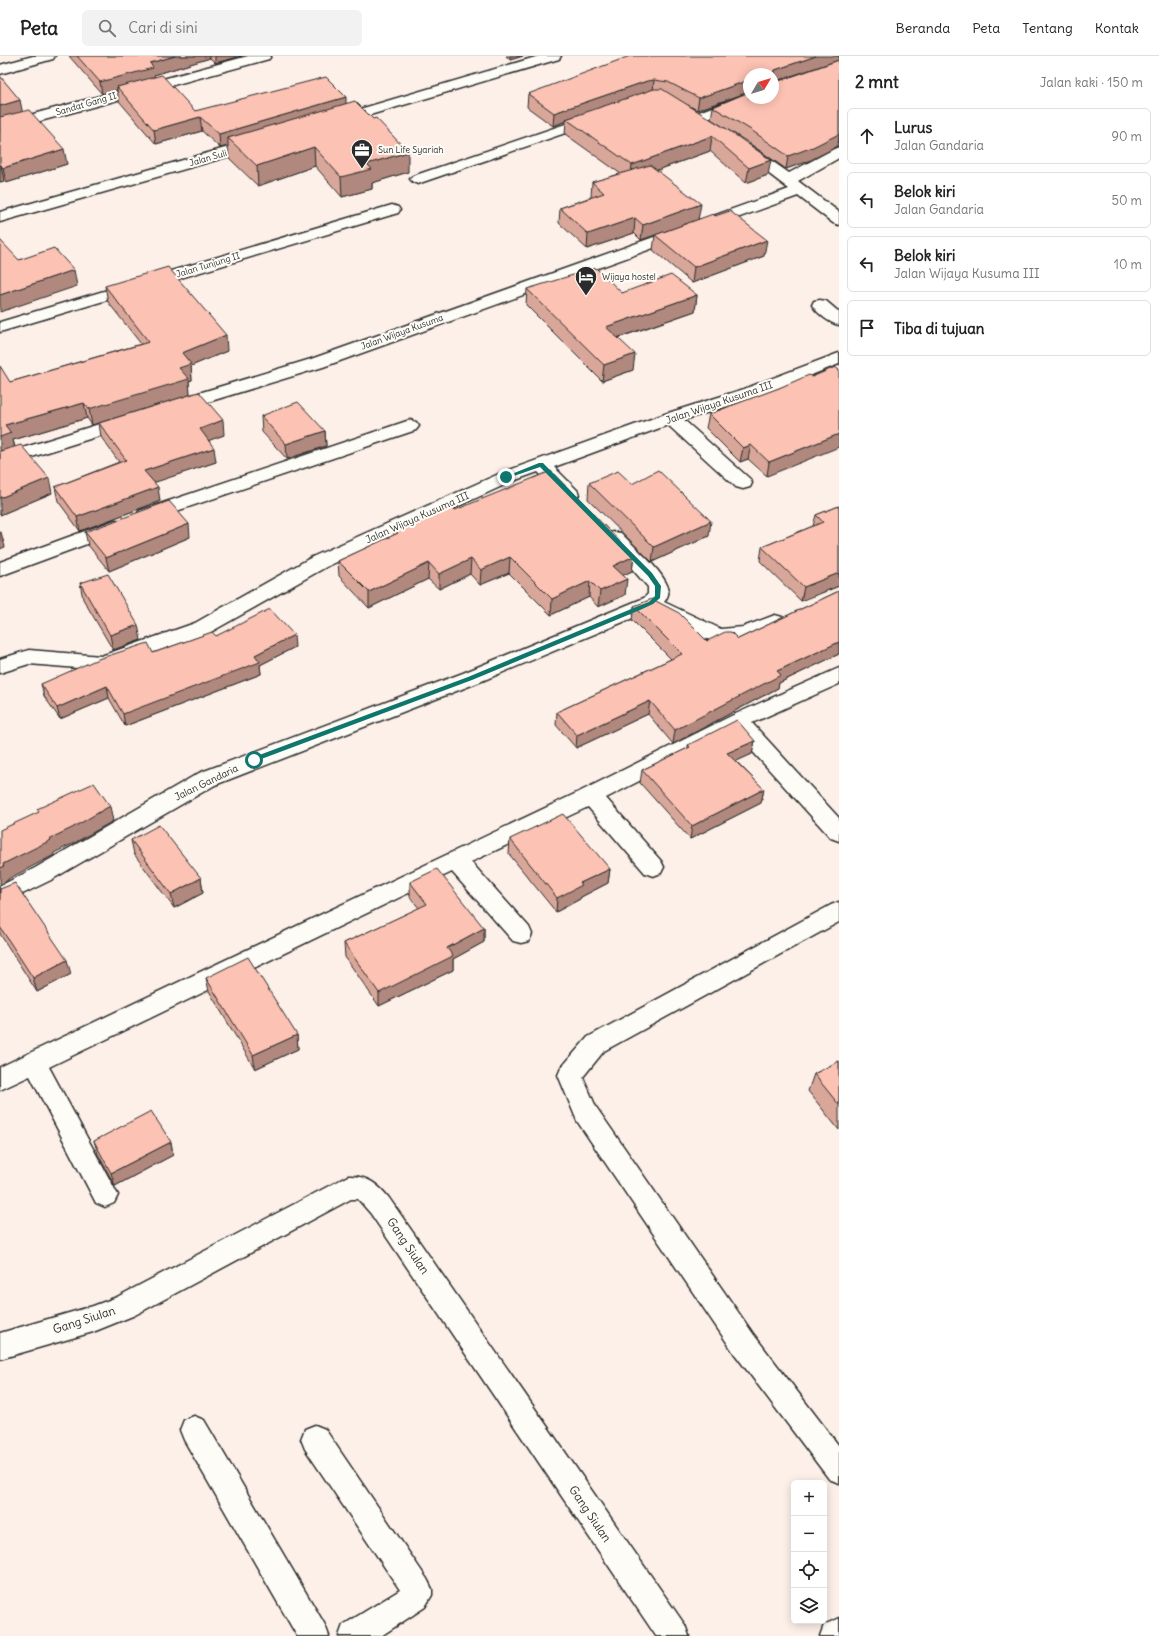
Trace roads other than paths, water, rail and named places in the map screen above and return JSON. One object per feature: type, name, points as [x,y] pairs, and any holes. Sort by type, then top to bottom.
[{"type":"street","points":[[1,67],[48,56]]},
{"type":"street","name":"Sandat Gang II","points":[[0,128],[264,56]]},
{"type":"street","points":[[322,125],[554,56]]},
{"type":"street","points":[[709,126],[690,114],[743,99]]},
{"type":"street","points":[[418,179],[606,114]]},
{"type":"street","name":"Jalan Suli","points":[[0,217],[269,141]]},
{"type":"street","points":[[734,142],[794,185],[839,220]]},
{"type":"street","name":"Jalan Wijaya Kusuma","points":[[0,461],[317,363],[794,185],[839,152]]},
{"type":"street","name":"Jalan Tunjung II","points":[[0,327],[392,210]]},
{"type":"street","points":[[820,305],[839,320]]},
{"type":"street","name":"Jalan Wijaya Kusuma III","points":[[0,666],[29,657],[102,663],[202,628],[319,562],[506,477],[671,418],[750,392],[839,358]]},
{"type":"street","points":[[671,418],[743,483]]},
{"type":"street","points":[[0,569],[181,502],[410,426]]},
{"type":"street","points":[[541,464],[584,508]]},
{"type":"street","points":[[601,525],[650,575],[658,586],[658,596],[651,603],[712,634],[721,637],[744,635],[792,615]]},
{"type":"street","name":"Jalan Gandaria","points":[[0,896],[43,874],[207,779],[470,678],[651,603]]},
{"type":"street","points":[[0,1079],[591,796],[738,720],[839,675]]},
{"type":"street","points":[[738,720],[839,832]]},
{"type":"street","points":[[591,796],[653,867]]},
{"type":"street","points":[[455,860],[521,934]]},
{"type":"street","points":[[839,911],[596,1044],[570,1075],[586,1113],[744,1344],[839,1469]]},
{"type":"street","points":[[35,1063],[106,1195]]},
{"type":"street","name":"Gang Siulan","points":[[0,1346],[93,1318],[126,1306],[348,1188],[357,1187],[365,1189],[372,1194],[674,1636]]},
{"type":"street","points":[[194,1430],[314,1636]]},
{"type":"street","points":[[315,1439],[417,1589],[417,1594],[415,1597],[354,1636]]},
{"type":"street","points":[[835,1636],[839,1633]]},
{"type":"place","name":"Sun Life Syariah","points":[[362,170]]},
{"type":"place","name":"Wijaya hostel","points":[[586,296]]}]
